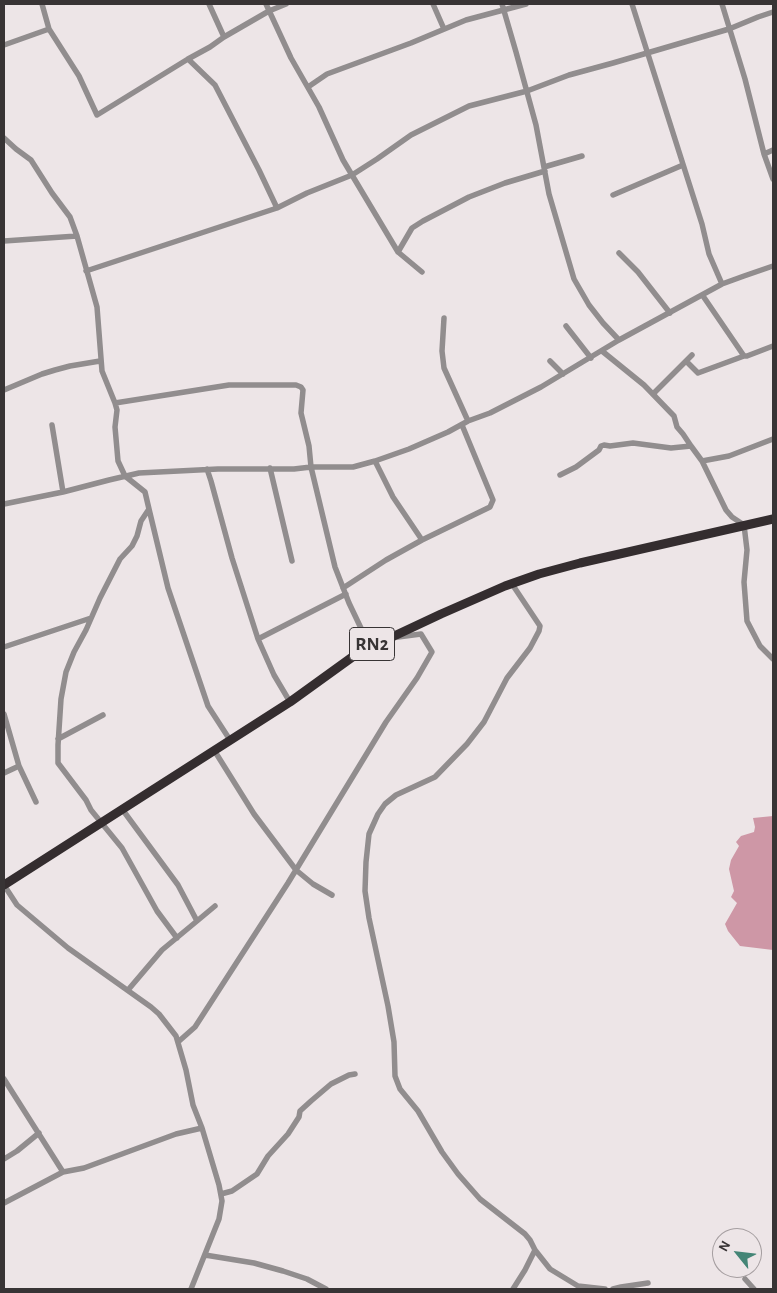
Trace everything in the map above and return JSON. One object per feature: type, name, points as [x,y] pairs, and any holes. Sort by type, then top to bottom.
[{"type":"highway","name":"RN2","points":[[4,885],[290,702],[370,645],[538,574],[773,519]]},
{"type":"street","points":[[42,4],[49,29],[79,76],[97,115],[224,37],[269,11],[286,4]]},
{"type":"street","points":[[209,4],[224,37]]},
{"type":"street","points":[[266,4],[291,58],[319,107],[339,153],[398,252],[422,272]]},
{"type":"street","points":[[433,4],[444,29]]},
{"type":"street","points":[[308,87],[327,74],[466,20],[502,7],[526,4]]},
{"type":"street","points":[[632,4],[702,224],[709,254],[722,284]]},
{"type":"street","points":[[722,4],[745,79],[764,154],[773,179]]},
{"type":"street","points":[[502,7],[527,90],[553,209],[574,279],[589,305],[619,340]]},
{"type":"street","points":[[86,271],[277,208],[352,175],[411,135],[462,109],[527,90],[569,75],[729,29],[773,12]]},
{"type":"street","points":[[4,45],[49,29]]},
{"type":"street","points":[[188,59],[215,85],[277,208]]},
{"type":"street","points":[[4,138],[31,160],[52,193],[67,212],[97,307],[100,361],[117,415],[115,427],[118,461],[125,476],[144,492],[168,588],[208,706],[230,740]]},
{"type":"street","points":[[764,154],[773,150]]},
{"type":"street","points":[[398,252],[412,228],[423,221],[469,197],[582,156]]},
{"type":"street","points":[[613,195],[683,166]]},
{"type":"street","points":[[4,241],[76,236]]},
{"type":"street","points":[[619,253],[638,272],[670,313]]},
{"type":"street","points":[[4,504],[139,474],[353,466],[376,461],[409,449],[468,421],[490,413],[722,284],[773,266]]},
{"type":"street","points":[[703,296],[744,356]]},
{"type":"street","points":[[444,318],[442,351],[444,368],[468,421]]},
{"type":"street","points":[[566,326],[591,358]]},
{"type":"street","points":[[687,362],[698,373],[773,346]]},
{"type":"street","points":[[602,351],[644,385],[674,416],[677,427],[702,461],[729,513],[744,525],[747,550],[744,582],[747,621],[760,646],[772,656]]},
{"type":"street","points":[[654,395],[692,355]]},
{"type":"street","points":[[4,390],[48,372],[100,361]]},
{"type":"street","points":[[550,361],[563,374]]},
{"type":"street","points":[[114,403],[229,385],[296,384],[301,387],[303,390],[301,413],[309,446],[311,467],[335,567],[370,645]]},
{"type":"street","points":[[52,425],[63,492]]},
{"type":"street","points":[[343,588],[386,560],[422,540],[490,507],[493,500],[462,425]]},
{"type":"street","points":[[702,461],[729,456],[773,439]]},
{"type":"street","points":[[560,475],[576,467],[604,445],[633,443],[671,448],[691,446]]},
{"type":"street","points":[[376,461],[393,497],[422,540]]},
{"type":"street","points":[[270,468],[292,561]]},
{"type":"street","points":[[207,470],[258,639],[274,675],[290,702]]},
{"type":"street","points":[[148,509],[141,521],[132,546],[120,559],[100,598],[66,672],[61,699],[58,763],[122,848],[157,911],[177,938]]},
{"type":"street","points":[[512,584],[540,626],[540,631],[530,648],[507,678],[484,722],[467,744],[435,777],[396,795],[385,804],[378,814],[369,834],[365,891],[388,1006],[394,1042],[395,1076],[400,1090],[418,1111],[442,1152],[458,1174],[480,1199],[525,1234],[550,1269],[578,1286],[605,1289]]},
{"type":"street","points":[[258,639],[346,594]]},
{"type":"street","points":[[4,647],[91,618]]},
{"type":"street","points":[[178,1042],[195,1027],[296,870],[386,722],[417,678],[432,652],[421,634],[392,637]]},
{"type":"street","points":[[4,714],[19,766],[36,802]]},
{"type":"street","points":[[58,739],[103,715]]},
{"type":"street","points":[[214,750],[257,818],[296,870],[313,884],[332,895]]},
{"type":"street","points":[[4,773],[19,766]]},
{"type":"street","points":[[122,809],[178,885],[198,921]]},
{"type":"street","points":[[4,885],[17,905],[68,948],[159,1014],[171,1029],[178,1042],[193,1104],[202,1128],[222,1201],[219,1219],[191,1289]]},
{"type":"street","points":[[128,990],[162,950],[214,906]]},
{"type":"street","points":[[221,1194],[232,1191],[257,1174],[268,1156],[288,1134],[299,1117],[300,1111],[311,1101],[331,1084],[348,1075],[355,1074]]},
{"type":"street","points":[[4,1079],[63,1172]]},
{"type":"street","points":[[4,1202],[63,1172],[84,1168],[176,1134],[202,1128]]},
{"type":"street","points":[[4,1159],[39,1133]]},
{"type":"street","points":[[513,1289],[535,1250]]},
{"type":"street","points":[[205,1255],[254,1263],[283,1271],[307,1279],[326,1289]]},
{"type":"street","points":[[745,1279],[754,1289]]},
{"type":"street","points":[[613,1289],[648,1284]]},
{"type":"shaded area","points":[[773,816],[773,950],[740,946],[725,924],[737,903],[731,897],[734,891],[729,869],[731,860],[739,846],[736,842],[741,836],[754,832],[753,818]]}]
